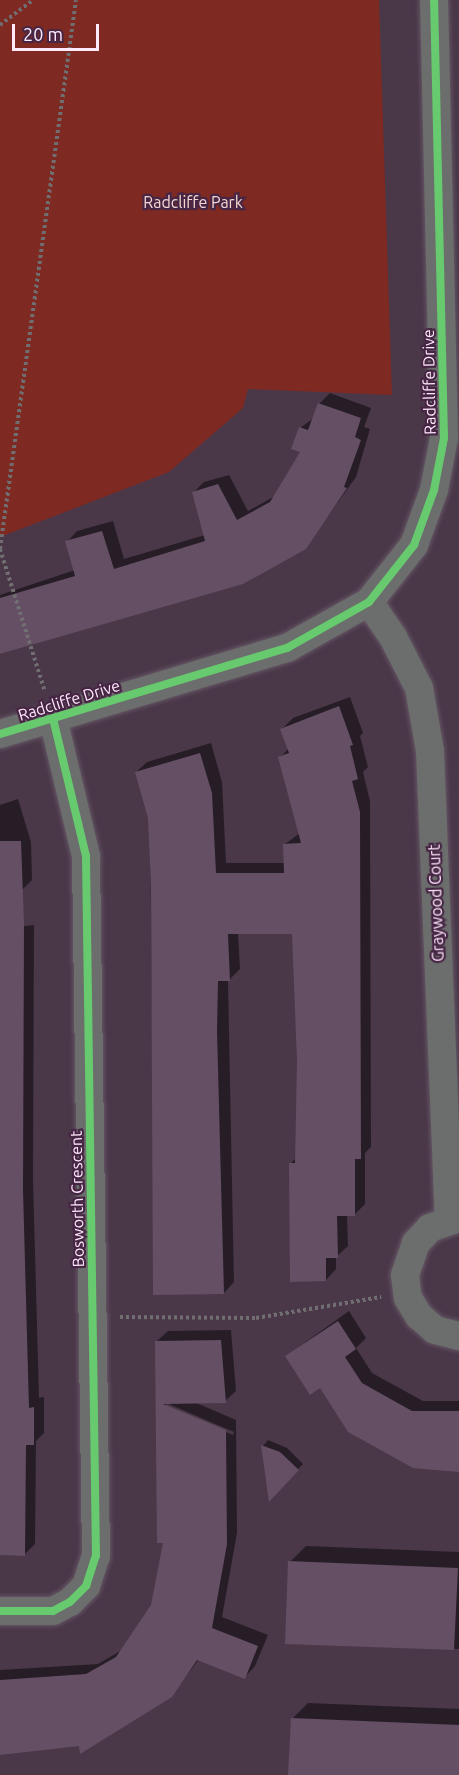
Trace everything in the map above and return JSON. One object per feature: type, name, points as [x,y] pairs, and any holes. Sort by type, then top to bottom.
[{"type":"street","name":"Radcliffe Drive","points":[[0,734],[287,648],[369,602],[414,545],[434,490],[444,438],[434,0]]},
{"type":"street","name":"Graywood Court","points":[[369,602],[393,637],[419,688],[430,751],[454,1219],[430,1228],[410,1255],[405,1275],[408,1298]]},
{"type":"street","name":"Bosworth Crescent","points":[[0,1611],[53,1611],[70,1602],[86,1586],[96,1556],[86,856],[53,719]]},
{"type":"street","points":[[408,1298],[419,1316],[435,1330],[459,1336]]},
{"type":"path","points":[[0,25],[33,0]]},
{"type":"path","points":[[53,719],[0,549],[76,0]]},
{"type":"path","points":[[92,1317],[256,1318],[372,1298],[408,1298]]},
{"type":"green space","name":"Radcliffe Park","points":[[0,0],[379,0],[392,395],[248,389],[243,408],[169,472],[0,537]]},
{"type":"building","points":[[318,403],[361,418],[355,437],[361,440],[344,487],[347,488],[306,549],[243,584],[0,654],[0,598],[75,576],[65,541],[102,531],[114,569],[205,541],[192,492],[218,484],[237,520],[270,502],[300,452],[291,449],[299,427],[308,430]]},
{"type":"building","points":[[339,706],[353,745],[350,746],[358,779],[352,781],[360,812],[361,1159],[355,1159],[355,1216],[337,1216],[338,1258],[326,1258],[326,1281],[290,1282],[289,1163],[295,1163],[297,1060],[292,934],[228,934],[230,981],[218,981],[217,1031],[224,1294],[153,1295],[151,888],[148,818],[135,772],[200,753],[212,793],[216,873],[284,873],[283,844],[301,843],[278,757],[289,753],[280,729]]},
{"type":"building","points":[[0,841],[21,841],[24,923],[23,1190],[29,1408],[34,1407],[34,1445],[26,1445],[25,1556],[0,1555]]},
{"type":"building","points":[[338,1321],[356,1349],[345,1357],[362,1383],[412,1411],[459,1411],[459,1472],[413,1468],[348,1432],[320,1388],[310,1395],[285,1356]]},
{"type":"building","points":[[221,1340],[226,1403],[163,1404],[226,1430],[227,1544],[212,1628],[258,1646],[245,1679],[197,1660],[172,1697],[80,1754],[79,1746],[0,1755],[0,1680],[86,1674],[116,1657],[151,1605],[163,1543],[157,1543],[155,1341]]},
{"type":"building","points":[[261,1445],[280,1452],[299,1470],[269,1502]]},
{"type":"building","points":[[288,1561],[458,1568],[454,1650],[285,1644]]},
{"type":"building","points":[[291,1718],[459,1725],[459,1775],[288,1775]]},
{"type":"cycle path","points":[[0,734],[287,648],[369,602],[414,545],[434,490],[444,438],[434,0]]},
{"type":"cycle path","points":[[0,1611],[53,1611],[70,1602],[86,1586],[96,1556],[86,856],[53,719]]}]
